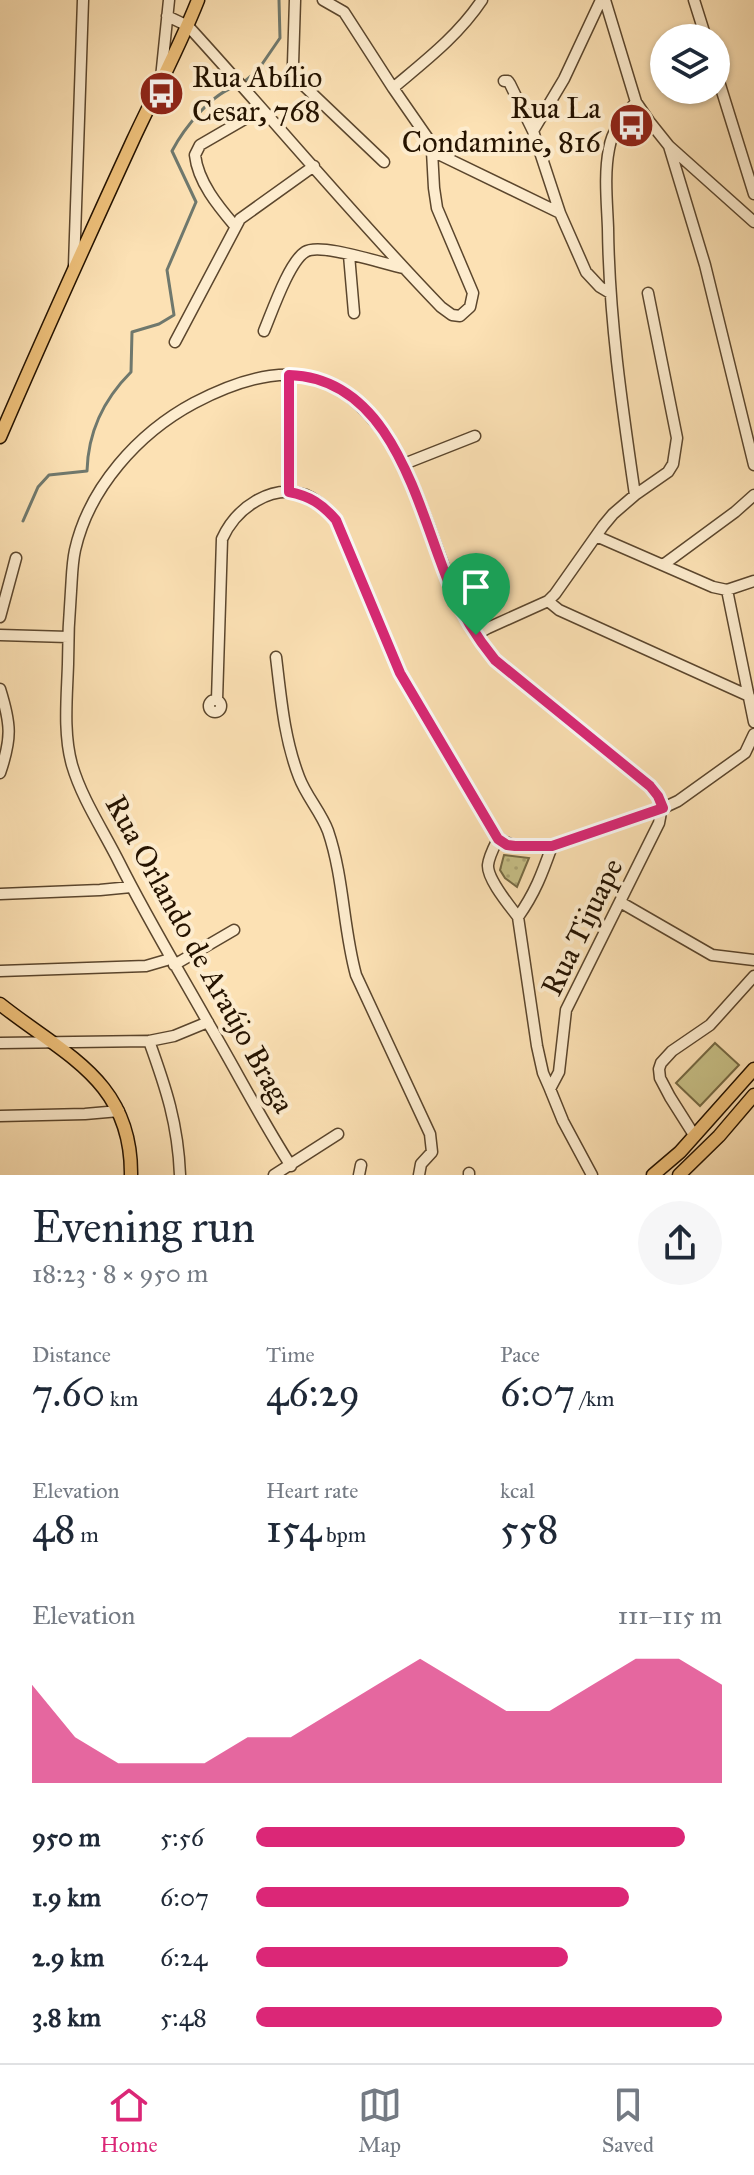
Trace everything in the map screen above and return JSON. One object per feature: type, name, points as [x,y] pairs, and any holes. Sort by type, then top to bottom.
[{"type":"main road","points":[[0,437],[4,419],[198,0]]},
{"type":"main road","points":[[0,1004],[52,1042],[100,1083],[119,1111],[129,1140],[131,1175]]},
{"type":"main road","points":[[653,1175],[754,1069]]},
{"type":"main road","points":[[679,1175],[754,1095]]},
{"type":"main road","points":[[708,1147],[700,1140],[700,1135],[710,1118]]},
{"type":"street","points":[[74,269],[83,0]]},
{"type":"street","points":[[161,78],[169,0]]},
{"type":"street","points":[[295,0],[295,74],[384,162]]},
{"type":"street","points":[[167,16],[188,26],[404,268],[441,307],[457,317],[470,307],[473,293],[437,208],[432,151],[427,137],[344,12],[323,0]]},
{"type":"street","points":[[344,12],[352,0]]},
{"type":"street","points":[[393,88],[448,42],[482,0]]},
{"type":"street","points":[[603,0],[636,102],[669,146],[754,222]]},
{"type":"street","points":[[533,131],[564,79],[603,0]]},
{"type":"street","points":[[694,0],[702,24]]},
{"type":"street","points":[[504,81],[510,84],[533,131],[560,213],[586,272],[610,293]]},
{"type":"street","points":[[635,495],[610,293],[607,180],[609,147],[621,119],[636,102]]},
{"type":"street","points":[[726,104],[754,194]]},
{"type":"street","points":[[235,226],[208,189],[195,155],[200,145],[262,109]]},
{"type":"street","points":[[669,146],[705,265],[754,465]]},
{"type":"street","points":[[432,151],[560,213]]},
{"type":"street","points":[[175,342],[242,216],[314,166]]},
{"type":"street","points":[[264,331],[286,280],[300,255],[307,250],[349,255],[404,268]]},
{"type":"street","points":[[349,255],[354,313]]},
{"type":"street","points":[[476,635],[548,601],[613,514],[668,472],[673,464],[677,438],[648,293]]},
{"type":"street","points":[[289,375],[289,492]]},
{"type":"street","points":[[0,635],[68,637],[73,560],[94,504],[123,459],[157,427],[212,394],[256,379],[289,375],[323,380],[344,392],[374,418],[391,442],[404,464],[451,587],[476,635],[495,660],[650,786],[663,808]]},
{"type":"street","points":[[404,464],[475,436]]},
{"type":"street","points":[[217,700],[222,539],[235,516],[246,506],[261,498],[289,492],[312,499],[326,508],[336,520],[400,673],[498,839],[507,845],[552,846],[663,808],[678,801],[745,753],[754,734]]},
{"type":"street","points":[[663,565],[754,495]]},
{"type":"street","points":[[596,536],[713,587],[727,590],[754,581]]},
{"type":"street","points":[[0,617],[16,558]]},
{"type":"street","points":[[727,590],[754,722]]},
{"type":"street","points":[[548,601],[559,610],[749,696]]},
{"type":"street","name":"Rua Orlando de Araújo Braga","points":[[68,637],[67,734],[72,763],[83,792],[172,962],[291,1166]]},
{"type":"street","points":[[276,657],[291,755],[300,781],[327,828],[356,975],[430,1134],[432,1152],[421,1164],[419,1175]]},
{"type":"street","points":[[0,689],[8,715],[10,737],[0,773]]},
{"type":"street","name":"Rua Tijuape","points":[[550,1089],[559,1072],[566,1010],[659,823],[663,808]]},
{"type":"street","points":[[498,839],[488,871],[518,917],[543,1073],[563,1121],[592,1175]]},
{"type":"street","points":[[518,917],[540,882],[552,846]]},
{"type":"street","points":[[0,894],[131,887]]},
{"type":"street","points":[[620,902],[712,955],[754,960]]},
{"type":"street","points":[[0,971],[146,966],[172,962],[234,930]]},
{"type":"street","points":[[694,1135],[660,1078],[661,1063],[672,1051],[710,1025],[754,976]]},
{"type":"street","points":[[0,1043],[149,1041],[174,1036],[208,1022]]},
{"type":"street","points":[[149,1041],[176,1127],[180,1175]]},
{"type":"street","points":[[0,1116],[119,1111]]},
{"type":"street","points":[[274,1175],[338,1134]]},
{"type":"shaded area","points":[[504,855],[529,858],[517,887],[500,870]]},
{"type":"shaded area","points":[[715,1043],[739,1065],[700,1106],[676,1083]]},
{"type":"waterway","points":[[244,82],[258,70],[280,38],[279,0]]},
{"type":"waterway","points":[[23,521],[38,487],[49,475],[87,471],[90,443],[99,417],[112,394],[131,372],[132,332],[159,324],[174,315],[167,270],[196,202],[172,151],[200,112],[218,96],[237,86]]},
{"type":"place","name":"Rua Abílio Cesar, 768","points":[[161,94]]},
{"type":"place","name":"Rua La Condamine, 816","points":[[632,125]]},
{"type":"route","points":[[289,375],[301,375],[332,384],[374,418],[404,464],[451,587],[476,635],[495,660],[650,786],[663,808],[552,846],[507,845],[498,839],[410,693],[336,520],[326,508],[312,499],[289,492],[289,375]]}]
